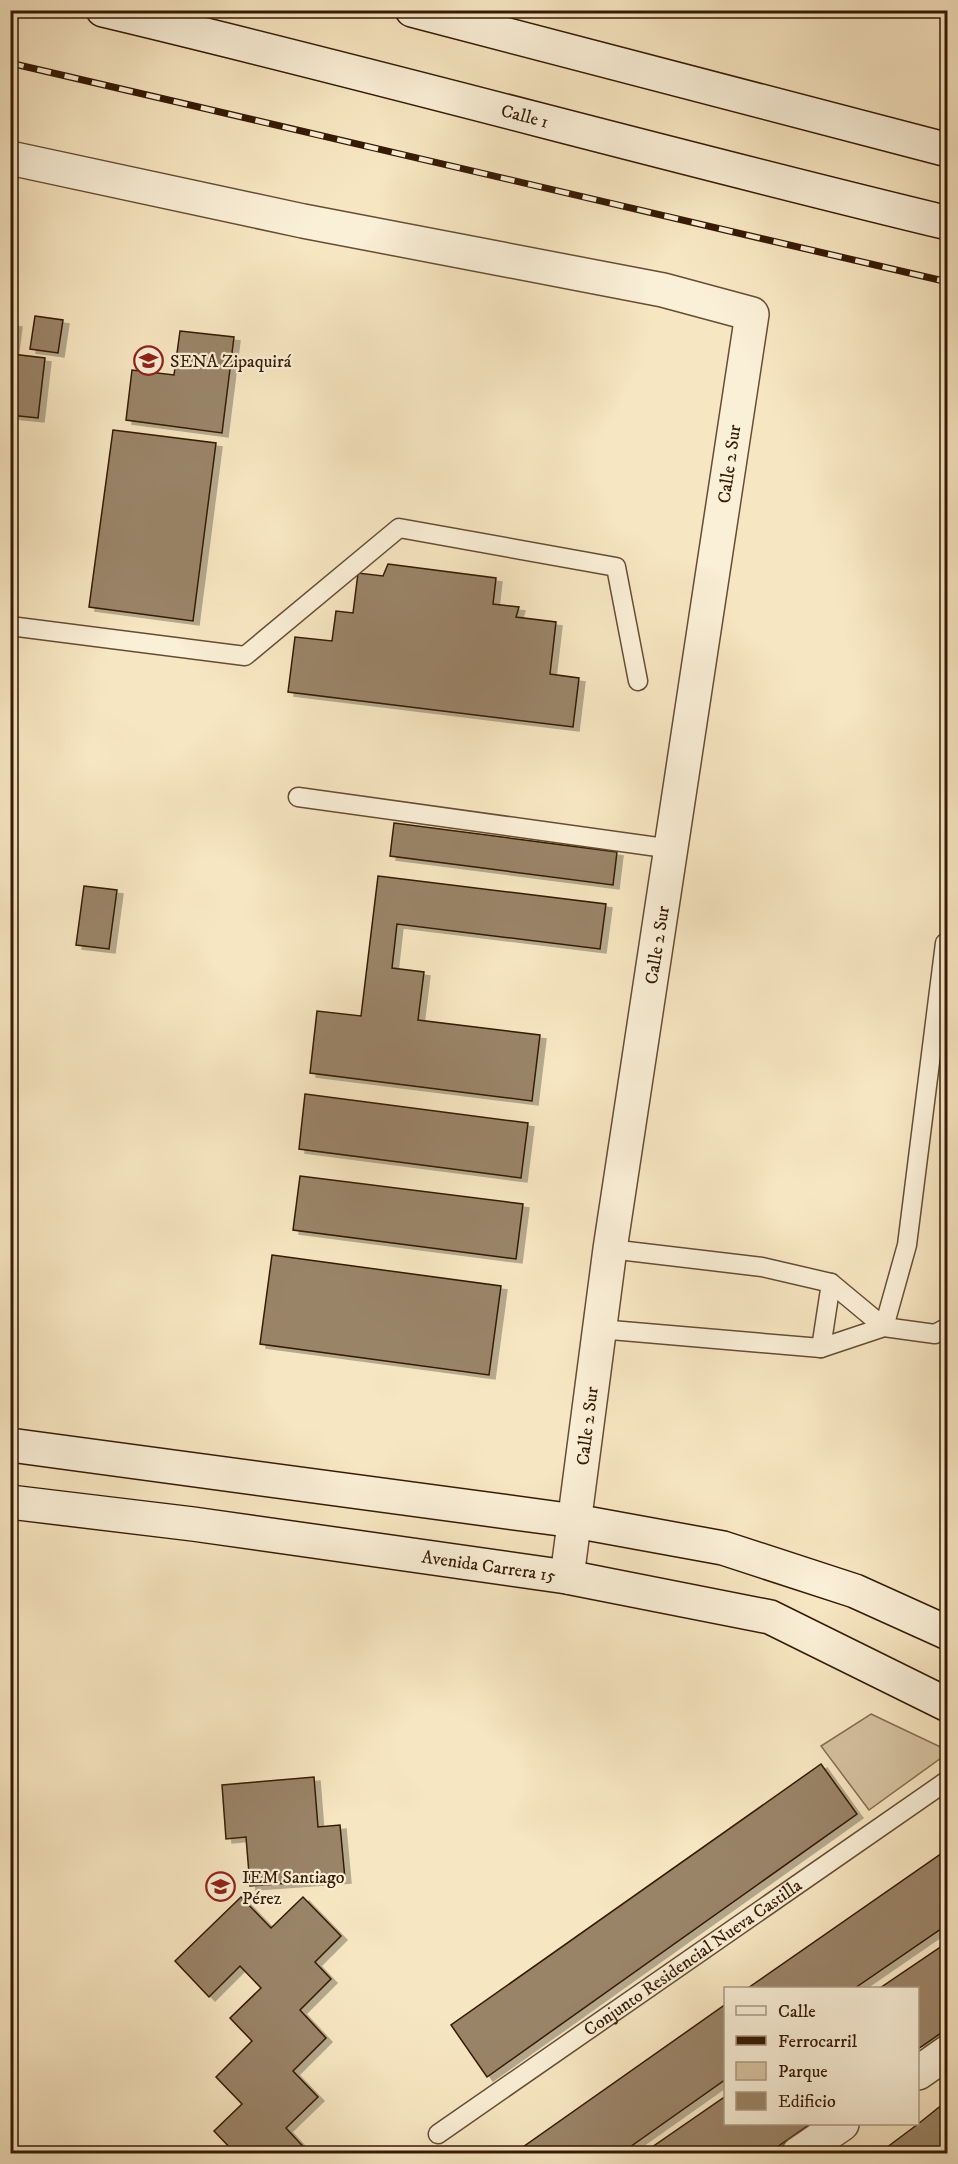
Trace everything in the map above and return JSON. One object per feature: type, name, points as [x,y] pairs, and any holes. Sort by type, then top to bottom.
[{"type":"street","name":"Calle 1","points":[[103,10],[229,40],[760,178],[948,223]]},
{"type":"street","points":[[412,10],[948,150]]},
{"type":"street","name":"Calle 2 Sur","points":[[10,158],[303,220],[663,290],[752,314],[610,1249],[567,1577]]},
{"type":"street","points":[[10,1445],[575,1521],[723,1548],[855,1591],[948,1633]]},
{"type":"street","name":"Avenida Carrera 15","points":[[10,1502],[193,1524],[567,1577],[770,1617],[948,1705]]},
{"type":"street","points":[[919,2072],[948,2052]]},
{"type":"street","points":[[798,2154],[841,2125]]},
{"type":"lane","points":[[10,626],[245,656],[399,528],[616,567],[638,681]]},
{"type":"lane","points":[[298,797],[672,849]]},
{"type":"lane","points":[[884,1327],[907,1245],[945,944],[948,943]]},
{"type":"lane","points":[[610,1249],[762,1267],[831,1283],[884,1327]]},
{"type":"lane","points":[[820,1348],[831,1283]]},
{"type":"lane","points":[[599,1329],[820,1348],[884,1327],[935,1334],[948,1327]]},
{"type":"lane","name":"Conjunto Residencial Nueva Castilla","points":[[438,2134],[948,1780]]},
{"type":"green space","points":[[871,1714],[947,1750],[948,1753],[869,1810],[821,1746]]},
{"type":"building","points":[[35,316],[63,320],[58,353],[30,349]]},
{"type":"building","points":[[10,322],[16,323],[12,354],[45,358],[38,418],[10,415]]},
{"type":"building","points":[[180,331],[234,337],[222,433],[126,420],[132,370],[174,375]]},
{"type":"building","points":[[113,430],[216,443],[193,621],[89,607]]},
{"type":"building","points":[[388,564],[496,578],[493,604],[519,607],[516,617],[556,622],[550,674],[579,678],[573,727],[288,692],[295,637],[332,641],[336,611],[353,613],[358,573],[383,576]]},
{"type":"building","points":[[394,823],[617,852],[613,885],[390,856]]},
{"type":"building","points":[[378,876],[606,904],[600,949],[397,924],[392,968],[424,972],[418,1020],[540,1035],[532,1101],[310,1073],[317,1011],[361,1016]]},
{"type":"building","points":[[84,886],[117,890],[109,949],[76,945]]},
{"type":"building","points":[[305,1094],[528,1123],[521,1178],[299,1149]]},
{"type":"building","points":[[300,1176],[523,1204],[516,1259],[293,1230]]},
{"type":"building","points":[[272,1255],[501,1286],[489,1375],[260,1344]]},
{"type":"building","points":[[821,1764],[857,1814],[487,2077],[451,2025]]},
{"type":"building","points":[[314,1777],[318,1827],[340,1825],[345,1879],[250,1886],[246,1837],[226,1839],[222,1785]]},
{"type":"building","points":[[948,1849],[948,1924],[856,1987],[749,1987]]},
{"type":"building","points":[[241,1897],[271,1928],[303,1897],[341,1936],[315,1962],[331,1979],[300,2010],[326,2038],[293,2071],[318,2097],[286,2128],[310,2154],[236,2154],[214,2131],[242,2104],[216,2077],[252,2041],[230,2018],[261,1988],[240,1966],[209,1997],[175,1961]]},
{"type":"building","points":[[948,1942],[948,2028],[919,2048],[919,1987],[881,1987]]},
{"type":"building","points":[[724,2005],[724,2080],[620,2154],[513,2154]]},
{"type":"building","points":[[724,2097],[724,2125],[809,2125],[767,2154],[642,2154]]},
{"type":"building","points":[[948,2100],[948,2154],[878,2154],[919,2125]]},
{"type":"railway","points":[[10,63],[948,282]]},
{"type":"place","name":"SENA Zipaquirá","points":[[149,361]]},
{"type":"place","name":"IEM Santiago Pérez","points":[[221,1887]]}]
